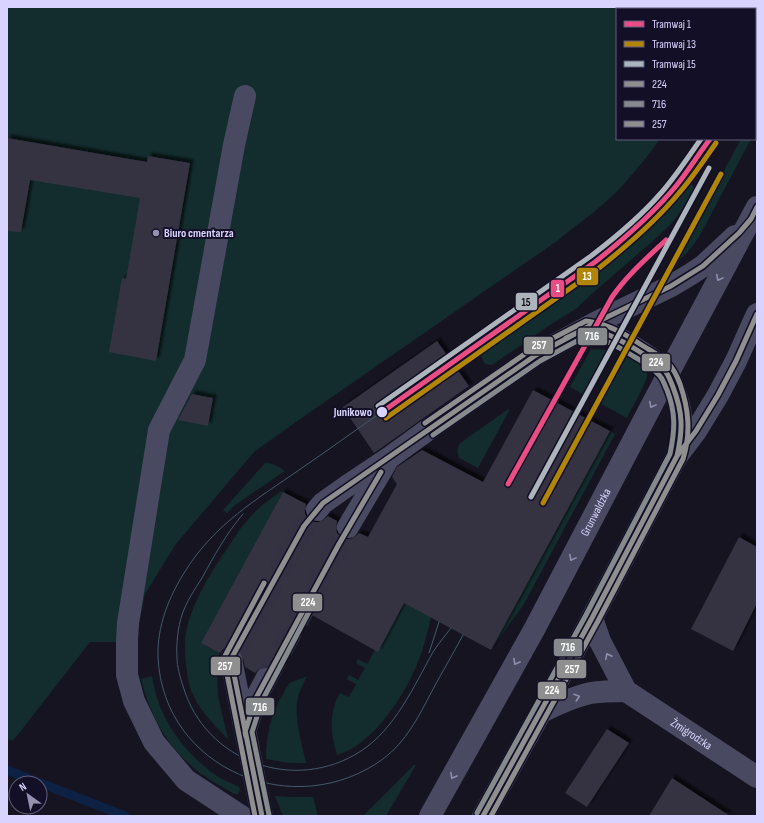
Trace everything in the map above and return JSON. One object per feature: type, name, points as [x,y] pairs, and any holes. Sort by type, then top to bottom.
[{"type":"street","points":[[241,816],[186,780],[154,742],[134,701],[127,675],[127,641],[128,623],[159,430],[195,360],[245,96]]},
{"type":"street","points":[[317,510],[347,486],[536,355],[671,286],[703,266],[739,233],[754,213]]},
{"type":"street","name":"Grunwaldzka","points":[[430,816],[535,628],[754,213]]},
{"type":"street","points":[[483,816],[592,618],[677,456],[696,430],[718,395],[736,361],[757,314]]},
{"type":"street","points":[[587,328],[605,332],[623,341],[655,361],[668,374],[677,397],[682,418],[681,438],[677,456]]},
{"type":"street","points":[[348,527],[389,458]]},
{"type":"street","name":"Żmigrodzka","points":[[592,618],[600,641],[626,691],[757,777]]},
{"type":"street","points":[[231,659],[262,816]]},
{"type":"street","points":[[245,732],[256,698],[266,678]]},
{"type":"street","points":[[541,712],[590,693],[626,691]]},
{"type":"green space","points":[[7,7],[741,7],[616,8],[616,140],[659,140],[623,185],[608,200],[557,241],[254,452],[176,544],[145,594],[139,624],[116,642],[90,642],[13,741],[7,739]]},
{"type":"green space","points":[[740,140],[750,140],[699,237],[687,253],[672,266]]},
{"type":"green space","points":[[688,182],[696,188],[685,206],[671,224],[655,239],[577,308],[492,365],[485,364],[479,353],[597,269],[625,247],[646,228]]},
{"type":"green space","points":[[591,349],[610,350],[586,396],[570,387]]},
{"type":"green space","points":[[624,354],[640,364],[647,371],[646,380],[627,418],[598,402]]},
{"type":"green space","points":[[510,409],[478,468],[459,458],[458,447],[460,443]]},
{"type":"green space","points":[[610,431],[615,434],[524,604],[491,650]]},
{"type":"green space","points":[[265,463],[275,465],[285,471],[235,505],[227,513],[223,510]]},
{"type":"green space","points":[[281,491],[283,492],[274,509],[219,651],[217,670],[218,696],[228,739],[201,709],[190,688],[185,655],[187,628],[190,616],[201,592],[239,531],[267,501]]},
{"type":"green space","points":[[404,603],[431,617],[423,649],[416,667],[403,693],[374,731],[350,750],[337,755],[332,723],[333,710],[336,700],[340,693],[349,697],[356,684],[347,679],[349,675],[358,680],[365,668],[356,663],[358,659],[367,664],[375,650],[378,651]]},
{"type":"green space","points":[[152,676],[162,711],[173,731],[187,750],[204,766],[222,779],[239,787],[240,790],[238,794],[234,794],[200,773],[180,755],[168,740],[158,724],[146,698],[141,679]]},
{"type":"green space","points":[[307,676],[298,696],[297,703],[299,733],[306,763],[289,763],[266,759],[270,725],[275,709],[290,683]]},
{"type":"green space","points":[[414,765],[416,765],[386,816],[363,816]]},
{"type":"green space","points":[[275,796],[313,797],[318,816],[283,816]]},
{"type":"building","points":[[7,138],[147,162],[148,156],[190,163],[156,361],[109,352],[122,278],[126,279],[140,198],[30,180],[21,232],[7,231]]},
{"type":"building","points":[[437,341],[469,386],[374,453],[342,406],[343,407]]},
{"type":"building","points":[[533,390],[610,431],[491,650],[404,603],[378,652],[310,614],[277,674],[272,668],[260,668],[255,673],[245,667],[241,651],[235,647],[223,649],[220,653],[201,643],[283,492],[306,504],[305,514],[309,520],[321,522],[328,516],[337,521],[337,533],[342,538],[354,538],[359,533],[368,537],[397,484],[392,477],[397,467],[422,450],[483,482]]},
{"type":"building","points":[[192,394],[213,398],[208,426],[178,420]]},
{"type":"building","points":[[739,537],[757,547],[757,603],[733,651],[691,629]]},
{"type":"building","points":[[607,729],[629,743],[587,807],[565,793]]},
{"type":"building","points":[[672,778],[730,816],[649,816]]},
{"type":"waterway","points":[[7,770],[125,816]]},
{"type":"tunnel","points":[[231,659],[304,526],[317,510]]},
{"type":"tunnel","points":[[266,679],[348,527]]},
{"type":"tram line","name":"15","points":[[378,406],[591,256],[619,234],[661,193],[700,140]]},
{"type":"tram line","name":"1","points":[[382,412],[595,262],[617,244],[667,197],[709,140]]},
{"type":"tram line","name":"13","points":[[386,418],[599,268],[620,251],[651,223],[670,203],[689,181],[716,143]]},
{"type":"tram line","name":"15","points":[[531,497],[709,168]]},
{"type":"tram line","name":"13","points":[[543,503],[721,174]]},
{"type":"tram line","name":"1","points":[[508,484],[612,297],[631,274],[666,240]]},
{"type":"tram line","points":[[382,412],[237,514],[223,526],[197,554],[174,590],[162,623],[158,645],[158,657],[165,696],[183,730],[208,756],[239,774],[274,785],[311,786],[348,778],[383,759],[399,745],[417,719],[463,635]]},
{"type":"tram line","points":[[243,514],[231,529],[186,605],[179,625],[177,647],[180,676],[194,712],[211,734],[232,751],[256,763],[281,769],[308,770],[335,764],[361,751],[373,742],[394,719],[403,706],[433,652],[451,628]]},
{"type":"tram line","points":[[429,653],[439,622]]},
{"type":"transit line","name":"224","points":[[262,816],[231,659],[304,526],[323,503],[536,355],[597,322],[671,286],[703,266],[739,233],[751,219],[757,207]]},
{"type":"transit line","name":"224","points":[[483,816],[592,618],[677,456],[696,431],[718,395],[736,361],[757,314]]},
{"type":"transit line","name":"257","points":[[425,423],[532,349],[586,321],[608,326],[621,332],[665,360],[678,378],[687,412],[688,431],[683,459],[598,621],[491,816]]},
{"type":"transit line","name":"224","points":[[566,338],[587,328],[601,332],[631,346],[663,368],[668,374],[679,405],[681,429],[677,456]]},
{"type":"transit line","name":"716","points":[[433,435],[540,361],[588,335],[617,346],[649,366],[661,377],[670,398],[674,422],[670,454],[586,615],[477,813]]},
{"type":"transit line","name":"224","points":[[246,737],[245,732],[256,698],[339,544],[381,472]]},
{"type":"transit line","name":"257","points":[[255,816],[224,659],[264,583]]},
{"type":"transit line","name":"716","points":[[269,815],[252,732],[262,701],[311,608]]},
{"type":"place","name":"Biuro cmentarza","points":[[156,233]]},
{"type":"place","name":"Junikowo","points":[[382,412]]}]
